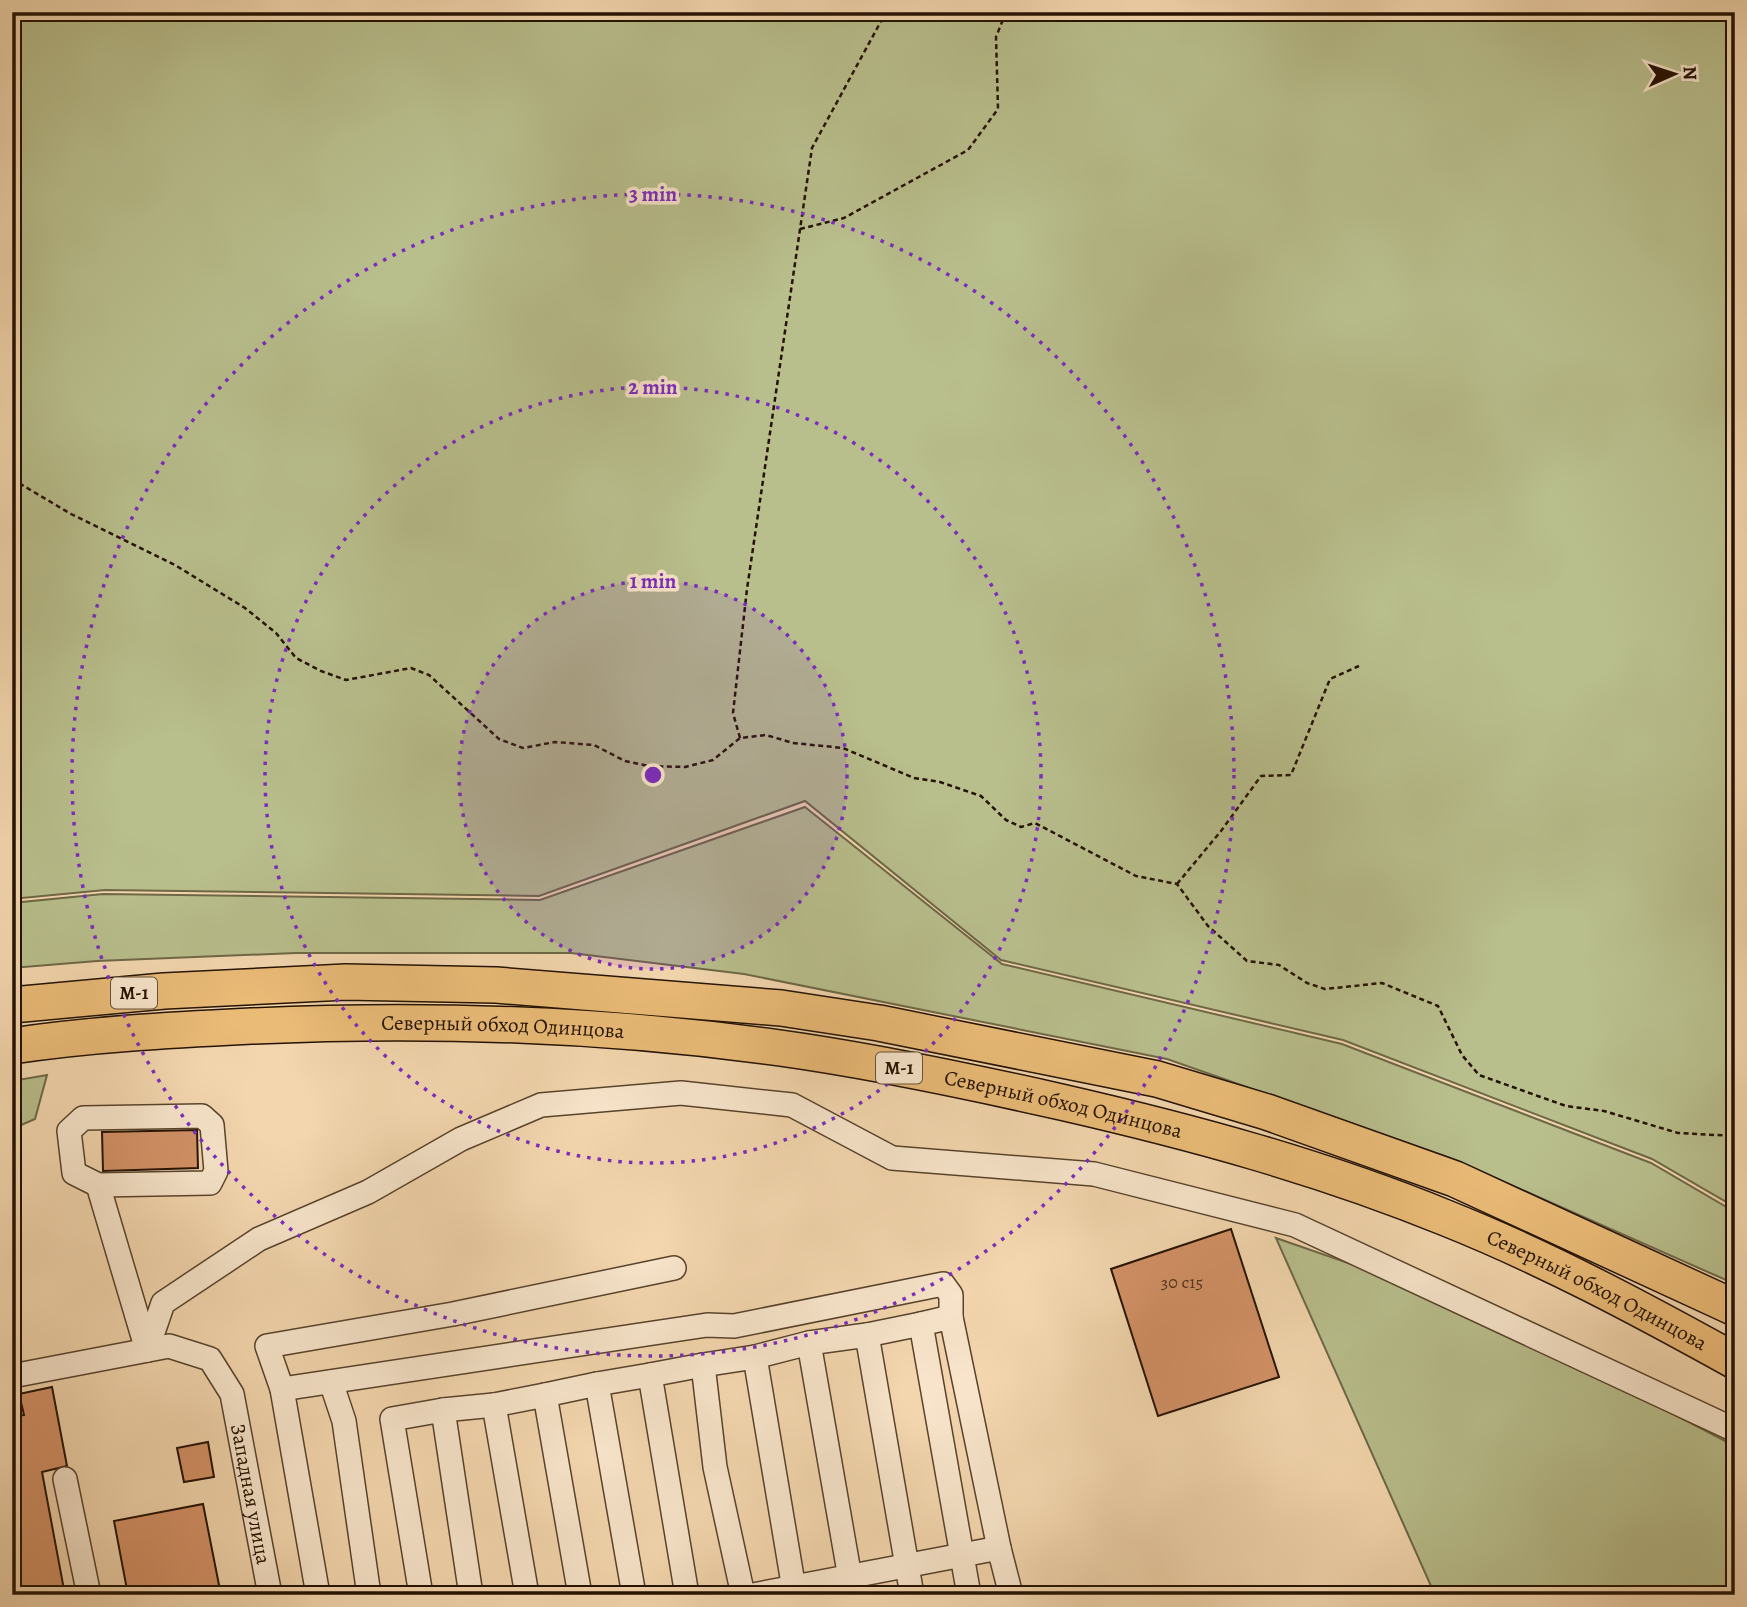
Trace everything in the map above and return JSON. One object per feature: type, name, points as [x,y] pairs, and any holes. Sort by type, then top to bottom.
[{"type":"highway","name":"Северный обход Одинцова","points":[[12,1005],[164,991],[334,983],[483,985],[741,1004],[879,1023],[1157,1079],[1267,1112],[1455,1179],[1735,1308]]},
{"type":"highway","name":"Северный обход Одинцова","points":[[12,1046],[165,1030],[331,1022],[499,1024],[634,1032],[779,1048],[874,1063],[1004,1089],[1258,1150],[1444,1217],[1543,1259],[1735,1361]]},
{"type":"street","points":[[146,1350],[163,1303],[259,1239],[368,1192],[461,1139],[541,1105],[681,1093],[792,1105],[891,1158],[1094,1174],[1295,1225],[1735,1430]]},
{"type":"street","points":[[98,1185],[210,1182],[216,1171],[212,1125],[202,1116],[83,1118],[69,1130],[74,1173],[98,1185],[146,1350]]},
{"type":"street","points":[[318,1595],[282,1389],[267,1346],[453,1314],[674,1268]]},
{"type":"street","points":[[282,1389],[708,1325],[734,1326],[943,1284],[951,1295],[951,1317],[1011,1595]]},
{"type":"street","points":[[421,1595],[392,1419],[494,1405],[755,1357],[809,1343],[867,1335],[951,1317]]},
{"type":"street","points":[[921,1324],[970,1595]]},
{"type":"street","points":[[867,1335],[912,1595]]},
{"type":"street","points":[[809,1343],[852,1586]]},
{"type":"street","name":"Западная улица","points":[[146,1350],[169,1346],[210,1359],[232,1394],[270,1595]]},
{"type":"street","points":[[12,1376],[146,1350]]},
{"type":"street","points":[[755,1357],[794,1591]]},
{"type":"street","points":[[703,1365],[715,1467],[743,1595]]},
{"type":"street","points":[[650,1375],[687,1595]]},
{"type":"street","points":[[331,1382],[344,1421],[369,1595]]},
{"type":"street","points":[[597,1384],[634,1595]]},
{"type":"street","points":[[545,1395],[580,1595]]},
{"type":"street","points":[[494,1405],[527,1595]]},
{"type":"street","points":[[443,1410],[471,1595]]},
{"type":"street","points":[[65,1479],[89,1595]]},
{"type":"street","points":[[753,1595],[852,1586],[907,1566],[999,1548]]},
{"type":"path","points":[[740,738],[733,713],[747,589],[812,148],[859,67],[886,12]]},
{"type":"path","points":[[799,230],[844,218],[968,150],[998,109],[996,37],[1006,12]]},
{"type":"path","points":[[12,479],[71,514],[164,559],[245,608],[276,633],[296,658],[346,680],[411,668],[429,675],[499,739],[523,748],[555,741],[594,745],[625,761],[649,766],[685,767],[713,760],[740,738],[766,735],[793,743],[843,748],[914,778],[940,782],[981,796],[1006,820],[1021,827],[1035,823],[1136,876],[1177,884],[1208,926],[1247,961],[1279,965],[1307,983],[1325,989],[1382,982],[1438,1006],[1462,1055],[1479,1075],[1566,1106],[1604,1111],[1678,1133],[1735,1136]]},
{"type":"path","points":[[1177,884],[1221,831],[1261,776],[1291,775],[1330,679],[1359,666]]},
{"type":"green space","points":[[12,12],[1735,12],[1735,1207],[1652,1159],[1343,1040],[1001,960],[805,801],[539,896],[105,890],[12,899]]},
{"type":"green space","points":[[805,807],[1002,964],[1342,1044],[1651,1163],[1735,1212],[1735,1284],[1450,1158],[1167,1059],[744,974],[571,953],[296,953],[97,961],[12,968],[12,903],[103,894],[540,900]]},
{"type":"green space","points":[[47,1075],[35,1119],[12,1129],[12,1081]]},
{"type":"green space","points":[[1276,1238],[1452,1299],[1735,1446],[1735,1595],[1435,1595]]},
{"type":"building","points":[[197,1130],[198,1168],[103,1171],[102,1132]]},
{"type":"building","points":[[1231,1229],[1279,1377],[1158,1416],[1111,1269]]},
{"type":"building","points":[[52,1387],[67,1466],[42,1472],[65,1595],[12,1595],[12,1417],[24,1415],[19,1394]]},
{"type":"building","points":[[208,1442],[214,1477],[184,1482],[177,1448]]},
{"type":"building","points":[[203,1504],[221,1595],[128,1595],[114,1521]]}]
